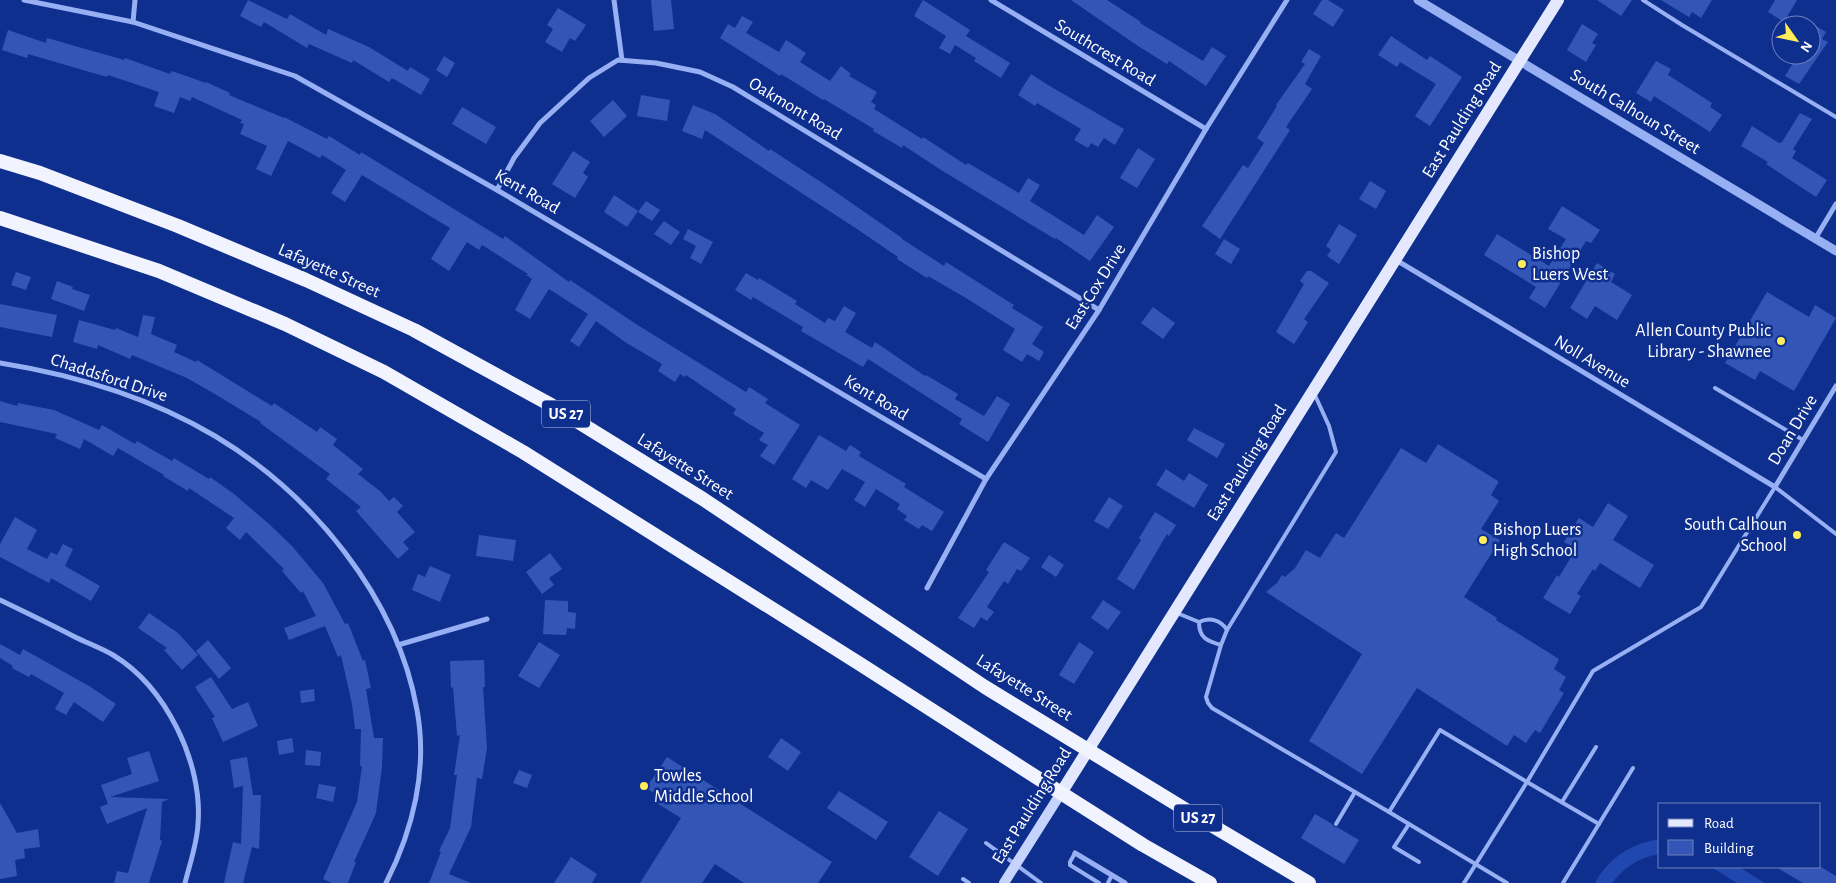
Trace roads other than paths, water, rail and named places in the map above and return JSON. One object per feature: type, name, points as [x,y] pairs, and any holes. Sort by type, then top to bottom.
[{"type":"highway","name":"Lafayette Street","points":[[0,161],[40,173],[178,226],[306,280],[414,330],[551,405],[702,499],[985,687],[1191,813],[1310,883]]},
{"type":"highway","points":[[0,218],[159,271],[285,324],[384,372],[523,452],[860,664],[1060,793],[1143,845],[1210,883]]},
{"type":"main road","name":"East Paulding Road","points":[[1004,883],[1558,0]]},
{"type":"street","name":"Kent Road","points":[[24,0],[133,22],[295,76],[497,190],[986,479]]},
{"type":"street","points":[[133,22],[135,0]]},
{"type":"street","points":[[497,190],[514,158],[540,123],[589,78],[618,60],[622,60],[614,0]]},
{"type":"street","name":"Southcrest Road","points":[[991,0],[1206,129]]},
{"type":"street","name":"East Cox Drive","points":[[927,588],[986,479],[1100,310],[1206,129],[1287,0]]},
{"type":"street","name":"South Calhoun Street","points":[[1422,1],[1519,62],[1836,251]]},
{"type":"street","name":"Oakmont Road","points":[[622,60],[656,63],[700,72],[732,87],[1100,310]]},
{"type":"street","points":[[1815,239],[1836,204]]},
{"type":"street","name":"Noll Avenue","points":[[1395,260],[1774,487]]},
{"type":"street","name":"Chaddsford Drive","points":[[0,362],[44,370],[129,396],[169,412],[214,436],[247,457],[291,495],[334,539],[372,591],[398,645],[417,710],[419,766],[416,797],[409,829],[386,883]]},
{"type":"street","name":"Doan Drive","points":[[1774,487],[1836,386]]},
{"type":"street","points":[[0,600],[113,655],[140,676],[171,717],[189,756],[198,798],[196,841],[185,883]]},
{"type":"street","points":[[398,645],[487,619]]},
{"type":"street","points":[[1074,853],[1125,883]]},
{"type":"lane","points":[[1643,0],[1836,117]]},
{"type":"lane","points":[[1715,388],[1803,440]]},
{"type":"lane","points":[[1312,390],[1329,426],[1336,452],[1227,630],[1207,688],[1206,696],[1208,703],[1212,708],[1507,883]]},
{"type":"lane","points":[[1464,883],[1593,672],[1701,607],[1774,487],[1836,534]]},
{"type":"lane","points":[[1174,612],[1199,622],[1207,619],[1214,620],[1224,625],[1227,630]]},
{"type":"lane","points":[[1199,622],[1199,631],[1204,638],[1221,645]]},
{"type":"lane","points":[[1390,812],[1440,730],[1599,824]]},
{"type":"lane","points":[[1562,802],[1596,747]]},
{"type":"lane","points":[[1563,883],[1633,768]]},
{"type":"lane","points":[[1336,824],[1356,792]]},
{"type":"lane","points":[[1409,824],[1394,847],[1419,862]]},
{"type":"lane","points":[[986,843],[1041,883]]},
{"type":"lane","points":[[1074,853],[1070,866],[1099,883]]},
{"type":"lane","points":[[1108,883],[1112,875]]},
{"type":"lane","points":[[963,879],[969,883]]},
{"type":"place","name":"Bishop Luers West","points":[[1522,264]]},
{"type":"place","name":"Allen County Public Library - Shawnee","points":[[1781,341]]},
{"type":"place","name":"South Calhoun School","points":[[1797,535]]},
{"type":"place","name":"Bishop Luers High School","points":[[1483,540]]},
{"type":"place","name":"Towles Middle School","points":[[644,786]]}]
